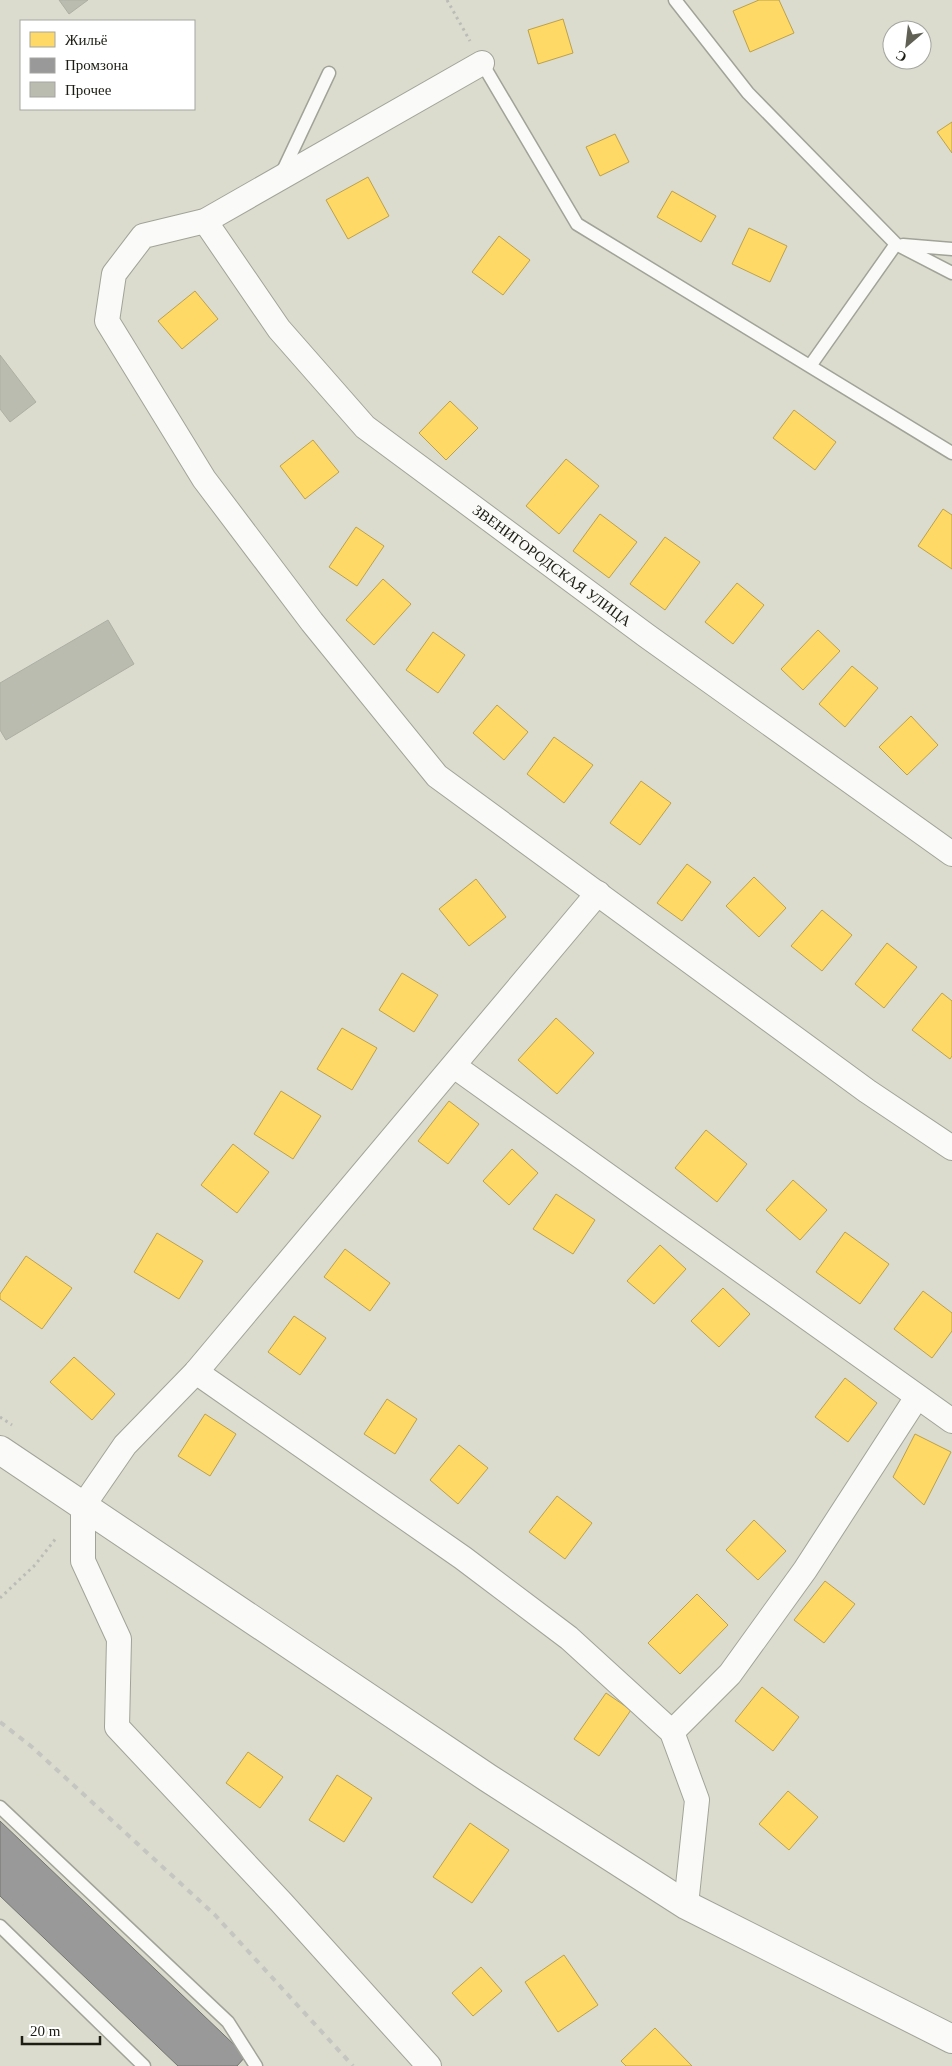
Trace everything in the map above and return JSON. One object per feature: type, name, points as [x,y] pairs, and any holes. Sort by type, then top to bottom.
[{"type":"street","points":[[482,63],[205,221],[144,236],[114,274],[107,320],[204,479],[312,622],[437,776],[867,1091],[952,1148]]},
{"type":"street","name":"ЗВЕНИГОРОДСКАЯ УЛИЦА","points":[[205,221],[279,329],[365,427],[647,636],[952,854]]},
{"type":"street","points":[[429,2066],[281,1902],[117,1726],[119,1639],[83,1561],[83,1506],[125,1445],[196,1372],[598,893]]},
{"type":"street","points":[[454,1066],[952,1421]]},
{"type":"street","points":[[196,1372],[463,1558],[569,1638],[672,1732],[697,1800],[686,1905]]},
{"type":"street","points":[[672,1732],[730,1674],[805,1570],[917,1396]]},
{"type":"street","points":[[0,1450],[488,1778],[686,1905],[952,2039]]},
{"type":"lane","points":[[675,0],[748,94],[896,244],[952,273]]},
{"type":"lane","points":[[482,63],[577,224],[952,453]]},
{"type":"lane","points":[[279,178],[329,73]]},
{"type":"lane","points":[[810,366],[896,244]]},
{"type":"lane","points":[[896,244],[952,249]]},
{"type":"lane","points":[[0,1807],[228,2022],[256,2066]]},
{"type":"lane","points":[[0,1926],[144,2066]]},
{"type":"path","points":[[447,0],[482,63]]},
{"type":"path","points":[[0,1598],[35,1565],[83,1506]]},
{"type":"building: Жильё","points":[[759,0],[779,0],[794,33],[750,52],[733,11]]},
{"type":"building: Жильё","points":[[563,19],[573,53],[538,64],[528,30]]},
{"type":"building: Жильё","points":[[952,122],[952,153],[937,132]]},
{"type":"building: Жильё","points":[[615,134],[629,162],[600,176],[586,147]]},
{"type":"building: Жильё","points":[[368,177],[389,216],[348,239],[326,200]]},
{"type":"building: Жильё","points":[[672,191],[716,216],[701,242],[657,217]]},
{"type":"building: Жильё","points":[[749,228],[787,246],[770,282],[732,264]]},
{"type":"building: Жильё","points":[[499,236],[530,260],[503,295],[472,272]]},
{"type":"building: Жильё","points":[[195,291],[218,319],[182,349],[158,321]]},
{"type":"building: Жильё","points":[[450,401],[478,428],[446,460],[419,433]]},
{"type":"building: Жильё","points":[[794,410],[836,442],[815,470],[773,438]]},
{"type":"building: Жильё","points":[[313,440],[339,472],[305,499],[280,466]]},
{"type":"building: Жильё","points":[[566,459],[599,486],[559,534],[526,506]]},
{"type":"building: Жильё","points":[[943,509],[952,515],[952,569],[918,546]]},
{"type":"building: Жильё","points":[[600,514],[637,542],[609,578],[573,551]]},
{"type":"building: Жильё","points":[[356,527],[384,546],[357,586],[329,567]]},
{"type":"building: Жильё","points":[[665,537],[700,562],[665,610],[630,584]]},
{"type":"building: Жильё","points":[[383,579],[411,604],[374,645],[346,620]]},
{"type":"building: Жильё","points":[[737,583],[764,605],[733,644],[705,622]]},
{"type":"building: Жильё","points":[[818,630],[840,651],[803,690],[781,669]]},
{"type":"building: Жильё","points":[[433,632],[465,655],[438,693],[406,670]]},
{"type":"building: Жильё","points":[[852,666],[878,688],[845,727],[819,704]]},
{"type":"building: Жильё","points":[[497,705],[528,732],[504,760],[473,733]]},
{"type":"building: Жильё","points":[[911,716],[938,745],[907,775],[879,747]]},
{"type":"building: Жильё","points":[[554,737],[593,765],[564,803],[527,774]]},
{"type":"building: Жильё","points":[[641,781],[671,803],[640,845],[610,823]]},
{"type":"building: Жильё","points":[[687,864],[711,882],[682,921],[657,903]]},
{"type":"building: Жильё","points":[[754,877],[786,908],[759,937],[726,906]]},
{"type":"building: Жильё","points":[[476,879],[506,917],[469,946],[439,909]]},
{"type":"building: Жильё","points":[[822,910],[852,935],[822,971],[791,946]]},
{"type":"building: Жильё","points":[[887,943],[917,967],[884,1008],[855,984]]},
{"type":"building: Жильё","points":[[402,973],[438,995],[414,1032],[379,1010]]},
{"type":"building: Жильё","points":[[942,993],[952,1001],[952,1056],[950,1059],[912,1030]]},
{"type":"building: Жильё","points":[[556,1018],[594,1053],[557,1094],[518,1060]]},
{"type":"building: Жильё","points":[[342,1028],[377,1048],[352,1090],[317,1069]]},
{"type":"building: Жильё","points":[[281,1091],[321,1116],[293,1159],[254,1134]]},
{"type":"building: Жильё","points":[[449,1101],[479,1124],[448,1164],[418,1141]]},
{"type":"building: Жильё","points":[[706,1130],[747,1164],[717,1202],[675,1168]]},
{"type":"building: Жильё","points":[[233,1144],[269,1172],[237,1213],[201,1185]]},
{"type":"building: Жильё","points":[[512,1149],[538,1173],[509,1205],[483,1181]]},
{"type":"building: Жильё","points":[[793,1180],[827,1210],[800,1240],[766,1210]]},
{"type":"building: Жильё","points":[[556,1194],[595,1220],[573,1254],[533,1229]]},
{"type":"building: Жильё","points":[[845,1232],[889,1264],[860,1304],[816,1272]]},
{"type":"building: Жильё","points":[[157,1233],[203,1261],[179,1299],[134,1272]]},
{"type":"building: Жильё","points":[[660,1245],[686,1269],[654,1304],[627,1281]]},
{"type":"building: Жильё","points":[[345,1249],[390,1283],[370,1311],[324,1277]]},
{"type":"building: Жильё","points":[[26,1256],[72,1288],[42,1329],[0,1299],[0,1294]]},
{"type":"building: Жильё","points":[[723,1288],[750,1314],[719,1347],[691,1321]]},
{"type":"building: Жильё","points":[[923,1291],[952,1313],[952,1331],[932,1358],[894,1329]]},
{"type":"building: Жильё","points":[[294,1316],[326,1338],[300,1375],[268,1352]]},
{"type":"building: Жильё","points":[[74,1357],[115,1394],[92,1420],[50,1382]]},
{"type":"building: Жильё","points":[[845,1378],[877,1403],[848,1442],[815,1417]]},
{"type":"building: Жильё","points":[[387,1399],[417,1419],[395,1454],[364,1434]]},
{"type":"building: Жильё","points":[[205,1414],[236,1434],[210,1476],[178,1456]]},
{"type":"building: Жильё","points":[[915,1434],[951,1452],[924,1505],[893,1477]]},
{"type":"building: Жильё","points":[[459,1445],[488,1468],[458,1504],[430,1480]]},
{"type":"building: Жильё","points":[[557,1496],[592,1523],[565,1559],[529,1532]]},
{"type":"building: Жильё","points":[[754,1520],[786,1551],[758,1580],[726,1550]]},
{"type":"building: Жильё","points":[[825,1581],[855,1604],[824,1643],[794,1620]]},
{"type":"building: Жильё","points":[[697,1594],[728,1625],[680,1674],[648,1643]]},
{"type":"building: Жильё","points":[[762,1687],[799,1717],[773,1751],[735,1721]]},
{"type":"building: Жильё","points":[[606,1693],[631,1710],[599,1756],[574,1739]]},
{"type":"building: Жильё","points":[[248,1752],[283,1777],[260,1808],[226,1783]]},
{"type":"building: Жильё","points":[[337,1775],[372,1798],[344,1842],[309,1820]]},
{"type":"building: Жильё","points":[[788,1791],[818,1817],[789,1850],[759,1824]]},
{"type":"building: Жильё","points":[[470,1823],[509,1850],[472,1903],[433,1877]]},
{"type":"building: Жильё","points":[[564,1955],[598,2005],[558,2032],[525,1982]]},
{"type":"building: Жильё","points":[[481,1967],[502,1991],[473,2016],[452,1993]]},
{"type":"building: Жильё","points":[[655,2028],[692,2066],[626,2066],[621,2061]]},
{"type":"building: Промзона","points":[[0,1821],[246,2056],[237,2066],[178,2066],[0,1896]]},
{"type":"building: Прочее","points":[[59,0],[88,0],[69,14]]},
{"type":"building: Прочее","points":[[0,355],[36,402],[10,422],[0,409]]},
{"type":"building: Прочее","points":[[108,620],[134,664],[6,740],[0,730],[0,683]]},
{"type":"railway","points":[[0,1722],[32,1747],[215,1915],[353,2066]]}]
